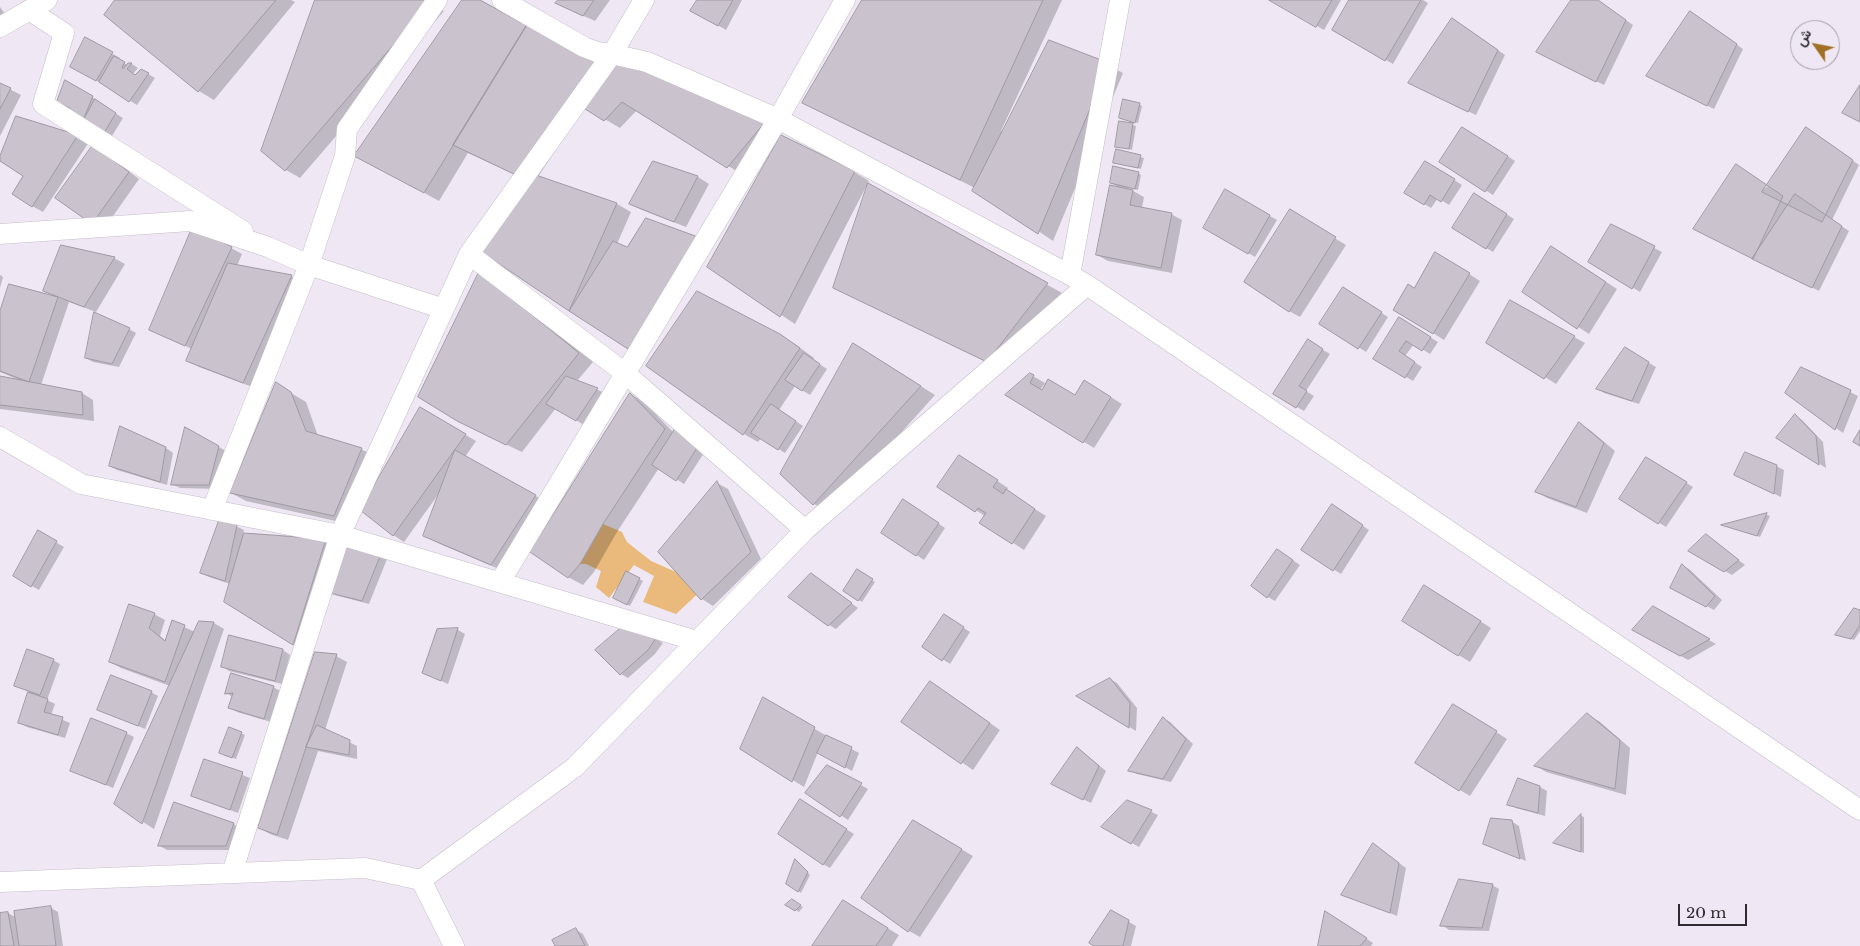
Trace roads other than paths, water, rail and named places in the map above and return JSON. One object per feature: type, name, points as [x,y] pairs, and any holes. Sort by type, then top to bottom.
[{"type":"street","points":[[0,27],[47,0]]},
{"type":"street","points":[[212,510],[310,265],[345,156],[347,129],[438,0]]},
{"type":"street","points":[[502,0],[584,48],[646,62],[778,119],[1087,285],[1860,810]]},
{"type":"street","points":[[232,873],[340,535],[469,254],[612,54],[644,0]]},
{"type":"street","points":[[500,582],[778,119],[844,0]]},
{"type":"street","points":[[1070,275],[1120,0]]},
{"type":"street","points":[[29,10],[64,33],[43,104],[268,247]]},
{"type":"street","points":[[0,234],[190,221],[268,247],[310,265],[444,309]]},
{"type":"street","points":[[469,254],[626,374],[805,530]]},
{"type":"street","points":[[0,882],[364,868],[421,880],[574,767],[805,530],[1087,285]]},
{"type":"street","points":[[0,437],[81,484],[340,535],[697,641]]},
{"type":"street","points":[[421,880],[454,946]]}]
